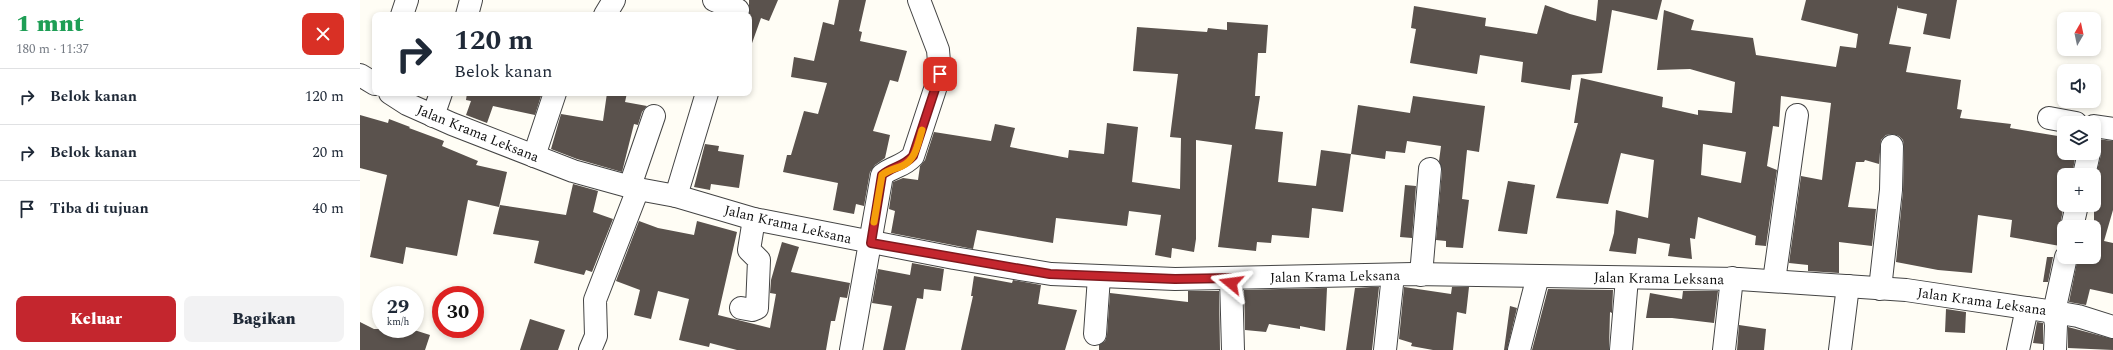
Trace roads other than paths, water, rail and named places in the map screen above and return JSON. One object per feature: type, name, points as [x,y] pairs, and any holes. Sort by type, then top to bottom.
[{"type":"street","points":[[403,12],[407,0]]},
{"type":"street","points":[[468,12],[471,0]]},
{"type":"street","points":[[607,12],[614,0]]},
{"type":"street","points":[[714,0],[739,8]]},
{"type":"street","points":[[851,350],[882,175],[887,171],[904,165],[913,156],[940,74],[938,50],[920,0]]},
{"type":"street","points":[[360,75],[372,82]]},
{"type":"street","name":"Jalan Krama Leksana","points":[[394,96],[406,104],[433,116],[573,171],[634,188],[676,196],[754,219],[871,243],[1050,274],[1175,279],[1393,275],[1732,278],[1906,290],[2078,316],[2113,327]]},
{"type":"street","points":[[433,116],[440,96]]},
{"type":"street","points":[[534,156],[554,96]]},
{"type":"street","points":[[676,196],[706,96]]},
{"type":"street","points":[[1774,281],[1797,115]]},
{"type":"street","points":[[590,350],[596,336],[600,288],[634,188],[654,116]]},
{"type":"street","points":[[2049,118],[2057,119]]},
{"type":"street","points":[[2101,128],[2113,129]]},
{"type":"street","points":[[1880,289],[1891,190],[1892,146]]},
{"type":"street","points":[[1421,275],[1430,169]]},
{"type":"street","points":[[741,308],[752,310],[757,308],[759,260],[750,252],[749,247],[754,219]]},
{"type":"street","points":[[2055,350],[2056,325],[2054,312],[2064,264]]},
{"type":"street","points":[[1385,350],[1393,275]]},
{"type":"street","points":[[1519,350],[1538,276]]},
{"type":"street","points":[[1095,334],[1099,277]]},
{"type":"street","points":[[1231,278],[1232,350]]},
{"type":"street","points":[[1620,350],[1627,278]]},
{"type":"street","points":[[1724,350],[1732,278]]},
{"type":"street","points":[[1840,350],[1848,286]]},
{"type":"street","points":[[2018,350],[2027,308]]}]
